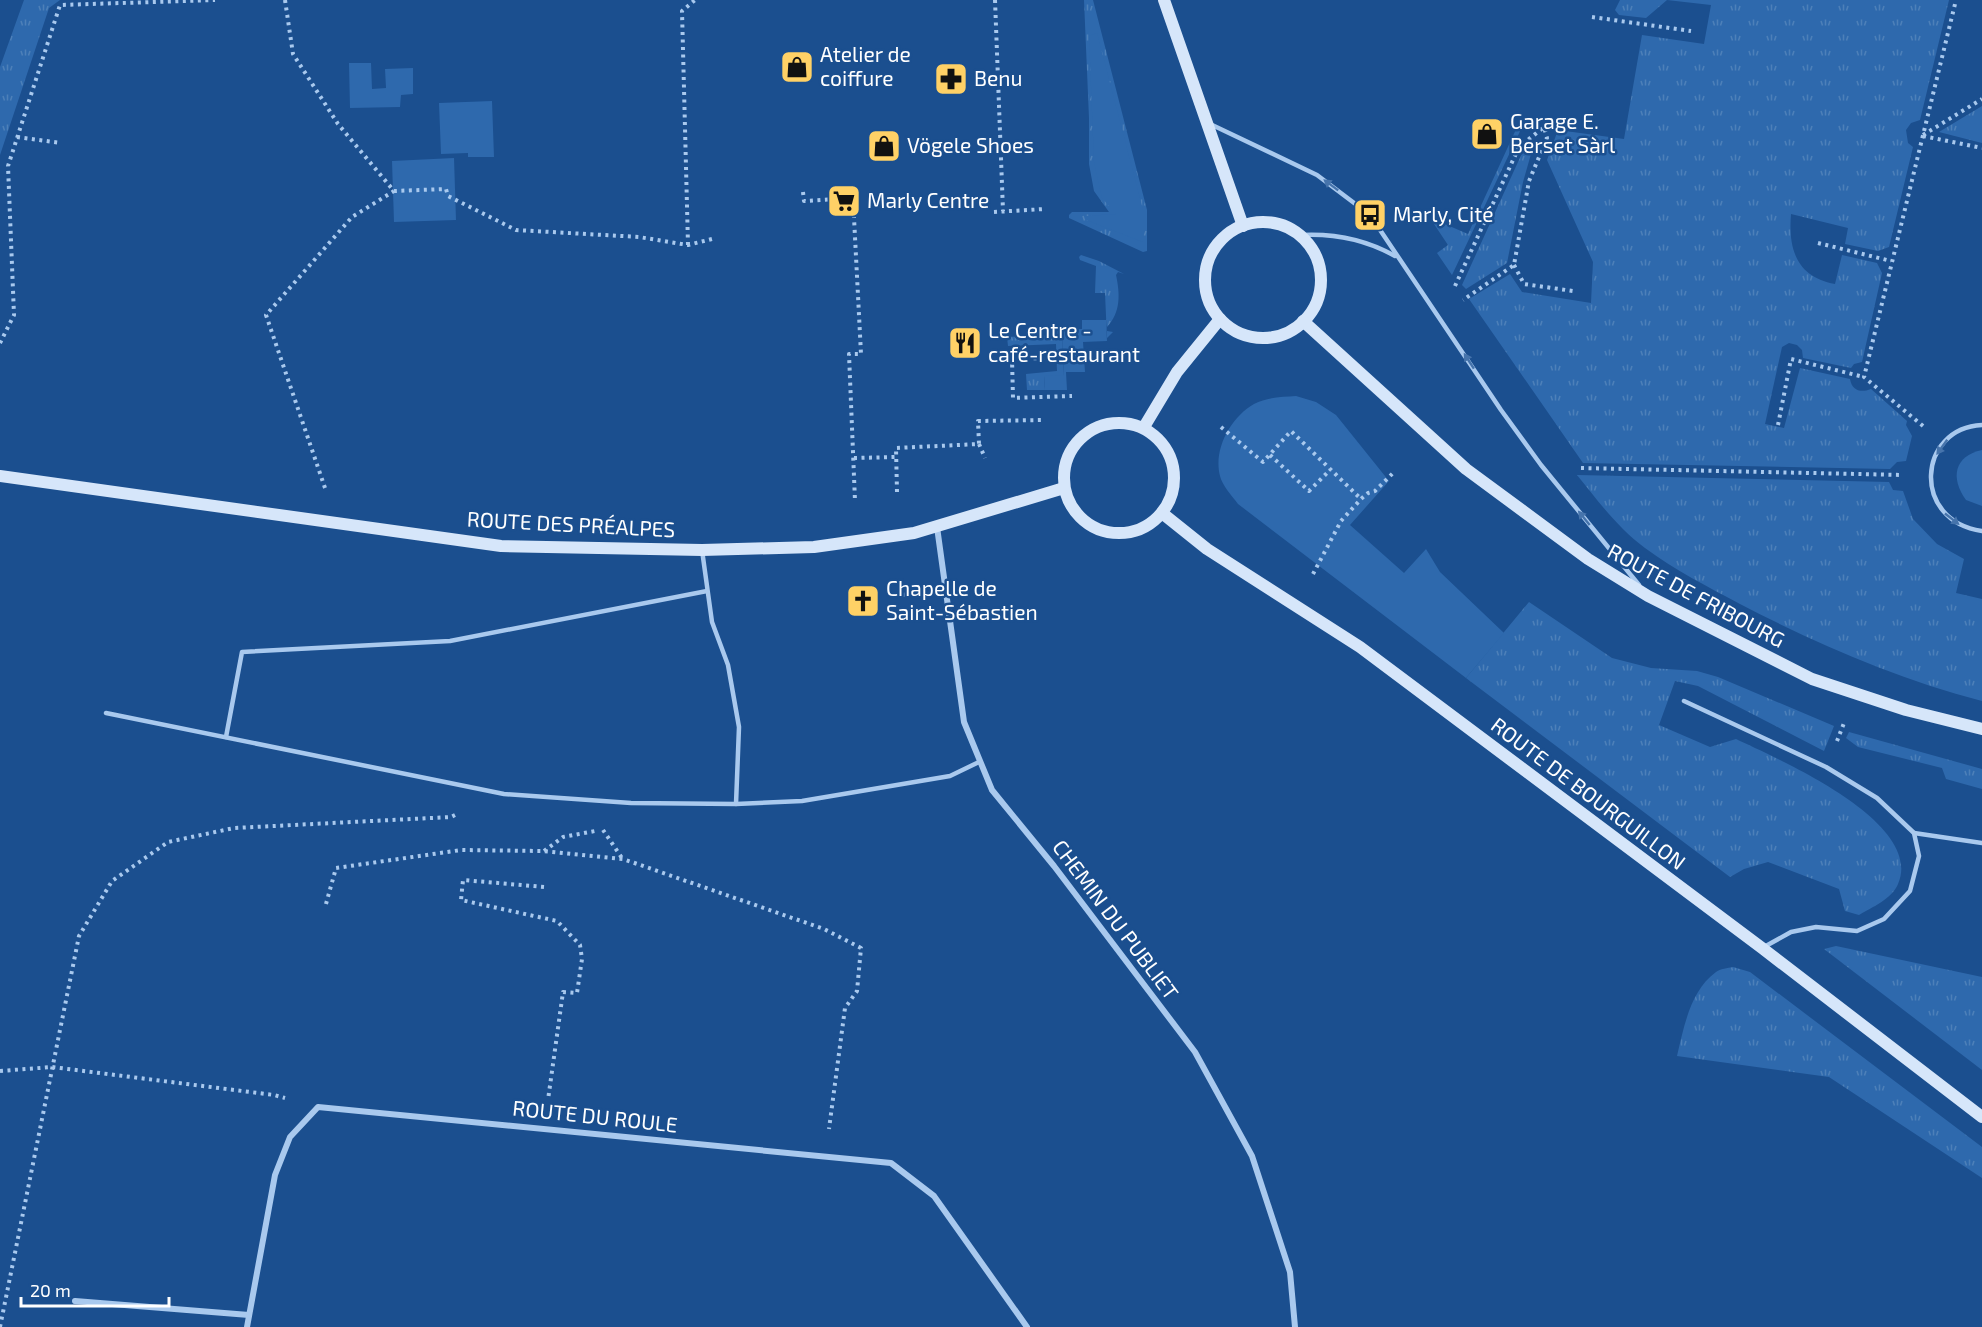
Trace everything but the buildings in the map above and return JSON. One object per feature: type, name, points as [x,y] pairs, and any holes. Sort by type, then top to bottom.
[{"type":"main road","points":[[1164,0],[1243,226]]},
{"type":"main road","points":[[1258,222],[1288,227],[1300,235],[1317,258],[1321,278],[1318,298],[1304,321],[1293,330],[1281,335],[1254,337],[1242,334],[1220,319],[1209,301],[1206,275],[1217,244],[1229,233],[1258,222]]},
{"type":"main road","points":[[1144,427],[1177,372],[1220,319]]},
{"type":"main road","name":"ROUTE DE FRIBOURG","points":[[1304,321],[1474,475],[1588,559],[1648,596],[1812,679],[1906,710],[1982,729]]},
{"type":"main road","points":[[1110,423],[1127,423],[1144,427],[1158,437],[1168,450],[1174,466],[1175,483],[1171,500],[1162,513],[1148,525],[1132,532],[1114,533],[1097,528],[1082,518],[1071,505],[1064,488],[1064,470],[1069,454],[1079,439],[1093,429],[1110,423]]},
{"type":"main road","name":"ROUTE DES PRÉALPES","points":[[0,476],[501,546],[702,550],[831,545],[914,533],[1064,488]]},
{"type":"main road","name":"ROUTE DE BOURGUILLON","points":[[1162,513],[1207,549],[1360,647],[1762,948],[1982,1117]]},
{"type":"street","name":"CHEMIN DU PUBLIET","points":[[937,526],[964,722],[979,762],[992,790],[1054,866],[1195,1052],[1252,1156],[1290,1272],[1295,1327]]},
{"type":"street","name":"ROUTE DU ROULE","points":[[318,1107],[891,1163],[934,1196],[1027,1327]]},
{"type":"street","points":[[247,1327],[275,1175],[290,1137],[318,1107]]},
{"type":"street","points":[[75,1301],[249,1315]]},
{"type":"lane","points":[[1206,122],[1317,175],[1370,215],[1501,410],[1541,465],[1648,596]]},
{"type":"lane","points":[[1300,235],[1336,236],[1357,240],[1398,257]]},
{"type":"lane","points":[[1982,425],[1955,432],[1942,444],[1934,459],[1931,476],[1932,492],[1940,508],[1952,521],[1967,529],[1982,531]]},
{"type":"lane","points":[[702,550],[712,622],[728,665],[739,728],[736,804]]},
{"type":"lane","points":[[226,737],[242,652],[450,641],[707,591]]},
{"type":"lane","points":[[1684,701],[1826,767],[1877,798],[1914,833],[1919,856],[1910,891],[1884,920],[1857,931],[1816,927],[1791,932],[1762,948]]},
{"type":"lane","points":[[106,713],[504,794],[631,803],[736,804],[802,801],[950,776],[979,762]]},
{"type":"lane","points":[[1914,833],[1982,843]]},
{"type":"path","points":[[0,343],[14,315],[8,166],[60,5],[215,0]]},
{"type":"path","points":[[285,0],[293,54],[338,123],[394,191]]},
{"type":"path","points":[[688,245],[682,11],[695,0]]},
{"type":"path","points":[[995,0],[1003,211]]},
{"type":"path","points":[[1864,377],[1956,0]]},
{"type":"path","points":[[1592,17],[1691,31]]},
{"type":"path","points":[[1922,135],[1982,99]]},
{"type":"path","points":[[1455,286],[1519,147],[1544,127],[1547,138],[1529,181],[1514,265],[1524,284],[1573,291]]},
{"type":"path","points":[[1922,135],[1982,148]]},
{"type":"path","points":[[17,137],[61,143]]},
{"type":"path","points":[[326,492],[266,315],[352,217],[394,191],[446,189],[448,196],[516,230],[639,237],[688,245],[712,239]]},
{"type":"path","points":[[803,192],[804,201],[853,198],[861,354],[849,354],[855,501]]},
{"type":"path","points":[[994,212],[1045,209]]},
{"type":"path","points":[[1818,243],[1891,261]]},
{"type":"path","points":[[1463,300],[1514,265]]},
{"type":"path","points":[[1044,358],[1012,359],[1013,398],[1072,396]]},
{"type":"path","points":[[1778,425],[1791,359],[1864,377],[1942,444]]},
{"type":"path","points":[[985,458],[979,444],[978,421],[1045,420]]},
{"type":"path","points":[[1221,427],[1263,462],[1291,431],[1361,499]]},
{"type":"path","points":[[897,492],[896,448],[979,444]]},
{"type":"path","points":[[1270,455],[1309,491],[1330,470]]},
{"type":"path","points":[[854,458],[896,457]]},
{"type":"path","points":[[1576,468],[1931,476]]},
{"type":"path","points":[[1313,574],[1341,521],[1361,499],[1375,491],[1393,473]]},
{"type":"path","points":[[0,1327],[79,936],[112,881],[168,842],[234,828],[451,817],[504,794]]},
{"type":"path","points":[[543,851],[563,837],[612,828]]},
{"type":"path","points":[[603,830],[623,859]]},
{"type":"path","points":[[326,904],[336,868],[461,850],[543,851],[623,859],[824,929],[861,948],[857,991],[845,1008],[825,1156]]},
{"type":"path","points":[[544,887],[463,880],[461,900],[556,921],[580,945],[582,959],[577,993],[563,992],[544,1128]]},
{"type":"path","points":[[0,1071],[52,1067],[274,1095],[318,1107]]},
{"type":"green space","points":[[24,0],[60,0],[49,8],[0,155],[0,67]]},
{"type":"green space","points":[[1084,0],[1093,0],[1147,210],[1147,251],[1143,252],[1069,218],[1072,212],[1109,212],[1094,191],[1089,164]]},
{"type":"green space","points":[[1620,0],[1667,0],[1646,18],[1619,15],[1615,10]]},
{"type":"green space","points":[[1667,0],[1949,0],[1920,120],[1911,123],[1906,130],[1908,143],[1913,147],[1889,247],[1878,251],[1845,244],[1848,228],[1791,214],[1791,239],[1794,250],[1798,260],[1812,275],[1835,284],[1842,255],[1877,263],[1882,273],[1862,362],[1854,364],[1851,368],[1803,358],[1802,350],[1797,345],[1789,343],[1782,347],[1765,424],[1784,428],[1800,368],[1850,379],[1853,386],[1860,391],[1871,389],[1907,421],[1906,425],[1912,436],[1906,461],[1897,462],[1890,469],[1583,463],[1469,299],[1510,274],[1522,292],[1591,303],[1593,262],[1547,160],[1558,130],[1624,139],[1642,35],[1704,44],[1711,5]]},
{"type":"green space","points":[[1097,33],[1143,210],[1143,242],[1086,220],[1086,216],[1116,214],[1102,198],[1094,162],[1089,36]]},
{"type":"green space","points":[[349,63],[371,63],[372,89],[386,88],[385,69],[413,68],[413,94],[401,95],[400,107],[350,108]]},
{"type":"green space","points":[[492,101],[494,157],[468,157],[468,153],[441,154],[439,103]]},
{"type":"green space","points":[[1982,106],[1982,143],[1939,132]]},
{"type":"green space","points":[[1518,125],[1522,127],[1452,275],[1437,253],[1448,245],[1432,221],[1433,219],[1468,234]]},
{"type":"green space","points":[[1523,151],[1531,154],[1507,263],[1466,289],[1462,285]]},
{"type":"green space","points":[[454,158],[456,220],[394,222],[392,161]]},
{"type":"green space","points":[[1081,255],[1124,274],[1118,272],[1116,275],[1117,309],[1107,327],[1107,331],[1113,332],[1107,338],[1105,293],[1095,293],[1096,266],[1080,260]]},
{"type":"green space","points":[[1082,320],[1106,320],[1107,341],[1083,342],[1085,372],[1066,372],[1067,390],[1045,390],[1044,376],[1064,375],[1062,335],[1055,335],[1055,330],[1082,329]]},
{"type":"green space","points":[[1062,335],[1064,376],[1044,376],[1045,390],[1027,390],[1026,374],[1057,371],[1056,344],[1008,346],[1007,337]]},
{"type":"green space","points":[[1296,396],[1316,402],[1336,415],[1389,481],[1350,525],[1404,573],[1426,549],[1440,572],[1504,633],[1466,678],[1238,504],[1225,487],[1220,476],[1219,455],[1231,425],[1254,404],[1264,400]]},
{"type":"green space","points":[[1982,450],[1982,506],[1966,500],[1958,484],[1957,476],[1960,463],[1965,457]]},
{"type":"green space","points":[[1577,475],[1889,482],[1893,490],[1903,491],[1913,519],[1937,544],[1964,559],[1956,593],[1982,599],[1982,701],[1920,682],[1858,659],[1769,619],[1704,585],[1668,564],[1635,540],[1609,514]]},
{"type":"green space","points":[[1529,602],[1612,658],[1651,668],[1697,671],[1718,677],[1834,726],[1824,751],[1698,686],[1675,681],[1659,725],[1710,747],[1736,739],[1783,761],[1843,796],[1870,816],[1890,838],[1901,861],[1898,884],[1895,889],[1881,902],[1859,915],[1845,911],[1839,889],[1768,862],[1744,869],[1730,877],[1466,678]]},
{"type":"green space","points":[[1849,732],[1982,769],[1982,789],[1946,779],[1942,768],[1858,747],[1846,738]]},
{"type":"green space","points":[[1836,946],[1982,977],[1982,1070],[1824,949]]},
{"type":"green space","points":[[1733,967],[1750,972],[1982,1147],[1982,1178],[1829,1077],[1677,1056],[1689,1010],[1700,989],[1716,972]]},
{"type":"place","name":"Atelier de coiffure","points":[[797,67]]},
{"type":"place","name":"Benu","points":[[951,79]]},
{"type":"place","name":"Garage E. Berset Sàrl","points":[[1487,134]]},
{"type":"place","name":"Vögele Shoes","points":[[884,146]]},
{"type":"place","name":"Marly Centre","points":[[844,201]]},
{"type":"place","name":"Marly, Cité","points":[[1370,215]]},
{"type":"place","name":"Le Centre - café-restaurant","points":[[965,343]]},
{"type":"place","name":"Chapelle de Saint-Sébastien","points":[[863,601]]}]
